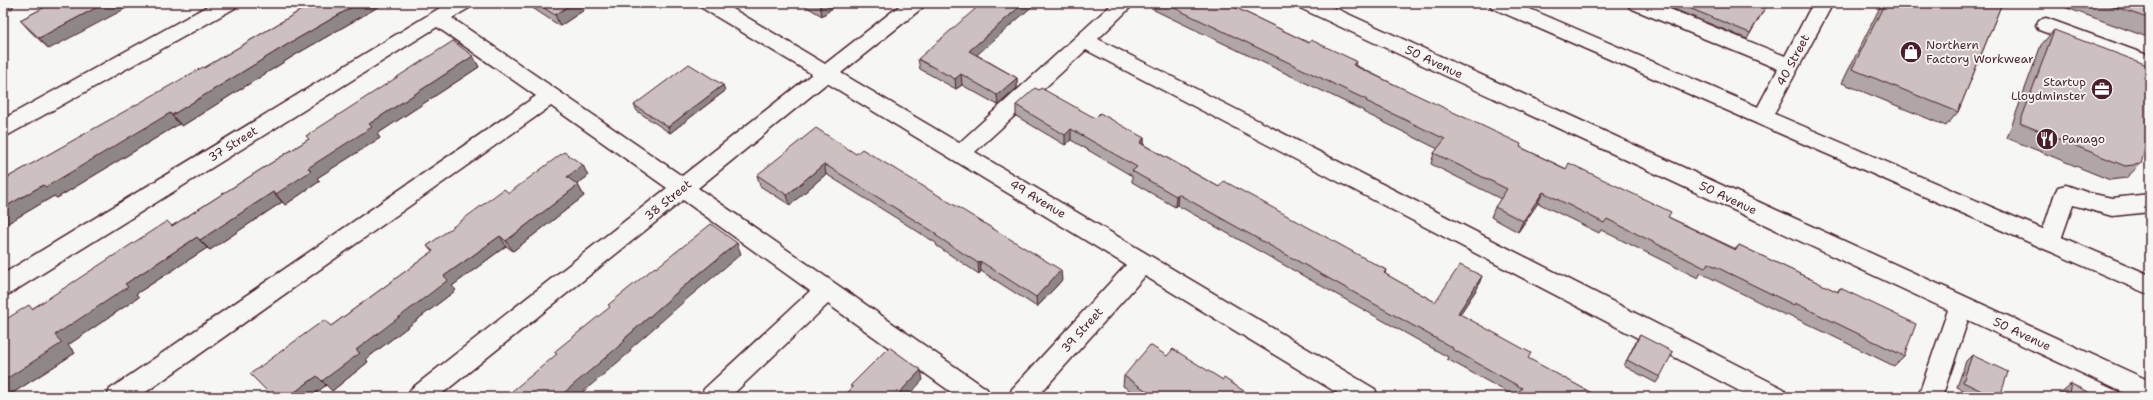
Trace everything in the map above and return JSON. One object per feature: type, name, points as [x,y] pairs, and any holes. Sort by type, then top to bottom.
[{"type":"street","points":[[3,129],[228,3]]},
{"type":"street","name":"37 Street","points":[[3,286],[462,3]]},
{"type":"street","name":"49 Avenue","points":[[709,3],[1366,397]]},
{"type":"street","name":"38 Street","points":[[420,397],[915,3]]},
{"type":"street","points":[[961,154],[1125,3]]},
{"type":"street","name":"50 Avenue","points":[[1306,3],[2150,393]]},
{"type":"street","points":[[1499,3],[1763,116],[2150,285]]},
{"type":"street","points":[[1637,3],[1789,66]]},
{"type":"street","name":"40 Street","points":[[1763,116],[1823,3]]},
{"type":"street","points":[[438,18],[552,96],[978,397]]},
{"type":"street","points":[[2046,25],[2150,64]]},
{"type":"street","points":[[1085,40],[1775,397]]},
{"type":"street","points":[[119,397],[552,96]]},
{"type":"street","points":[[2050,242],[2066,193],[2086,201],[2112,207],[2150,203]]},
{"type":"street","name":"39 Street","points":[[1021,397],[1143,262]]},
{"type":"street","points":[[713,397],[828,290]]},
{"type":"street","points":[[1930,397],[1961,306]]},
{"type":"building","points":[[53,3],[105,3],[39,38],[20,20]]},
{"type":"building","points":[[313,3],[359,3],[288,44],[172,115],[170,113],[46,187],[43,185],[3,208],[3,180],[203,67],[204,68]]},
{"type":"building","points":[[536,3],[573,3],[555,15]]},
{"type":"building","points":[[982,3],[1024,3],[969,51],[1017,78],[997,95],[961,74],[955,79],[918,59]]},
{"type":"building","points":[[1164,3],[1226,3],[1309,43],[1311,40],[1356,61],[1353,65],[1521,144],[1520,147],[1566,169],[1569,163],[1671,212],[1668,217],[1736,250],[1739,245],[1838,292],[1840,288],[1916,324],[1904,356],[1708,263],[1705,268],[1607,219],[1604,223],[1543,192],[1523,221],[1495,207],[1507,189],[1434,153],[1445,139]]},
{"type":"building","points":[[1677,3],[1768,3],[1750,33]]},
{"type":"building","points":[[1885,3],[2002,3],[1958,112],[1852,69]]},
{"type":"building","points":[[2104,3],[2150,3],[2150,19]]},
{"type":"building","points":[[2054,30],[2150,66],[2150,127],[2141,164],[2125,166],[2020,123]]},
{"type":"building","points":[[453,41],[473,56],[369,124],[372,127],[308,168],[311,171],[276,194],[273,192],[200,240],[197,237],[125,284],[128,287],[55,335],[62,343],[3,381],[3,321],[29,305],[32,309],[167,221],[172,226],[309,139],[306,136]]},
{"type":"building","points":[[689,64],[723,85],[668,127],[634,105]]},
{"type":"building","points":[[1035,88],[1039,90],[1041,88],[1095,118],[1100,113],[1144,138],[1140,143],[1219,187],[1224,181],[1386,270],[1384,273],[1435,302],[1460,265],[1482,276],[1458,313],[1531,353],[1528,358],[1599,397],[1522,397],[1517,394],[1522,388],[1452,349],[1453,348],[1178,194],[1176,196],[1132,171],[1137,167],[1071,129],[1065,135],[1016,105]]},
{"type":"building","points":[[816,128],[856,154],[862,149],[1061,270],[1036,297],[980,261],[978,263],[935,235],[937,234],[824,164],[787,195],[757,175]]},
{"type":"building","points":[[564,152],[583,165],[567,177],[578,185],[506,241],[500,236],[444,276],[448,280],[356,350],[360,353],[322,381],[317,376],[288,397],[273,397],[250,374],[324,320],[331,326],[433,251],[427,246],[504,189],[509,193]]},
{"type":"building","points":[[711,224],[737,243],[683,287],[623,340],[625,341],[559,397],[505,397],[557,354],[554,352],[610,307],[608,305]]},
{"type":"building","points":[[1640,335],[1673,352],[1660,377],[1627,360]]},
{"type":"building","points":[[1150,345],[1167,356],[1173,349],[1223,380],[1224,378],[1253,397],[1156,397],[1124,376]]},
{"type":"building","points":[[889,347],[921,370],[900,392],[900,397],[843,397],[853,387],[850,386]]},
{"type":"building","points":[[1972,355],[2008,372],[2000,397],[1994,397],[1963,382]]},
{"type":"building","points":[[2071,384],[2098,397],[2068,397]]},
{"type":"place","name":"Northern Factory Workwear","points":[[1911,52]]},
{"type":"place","name":"Startup Lloydminster","points":[[2102,89]]},
{"type":"place","name":"Panago","points":[[2047,139]]}]
